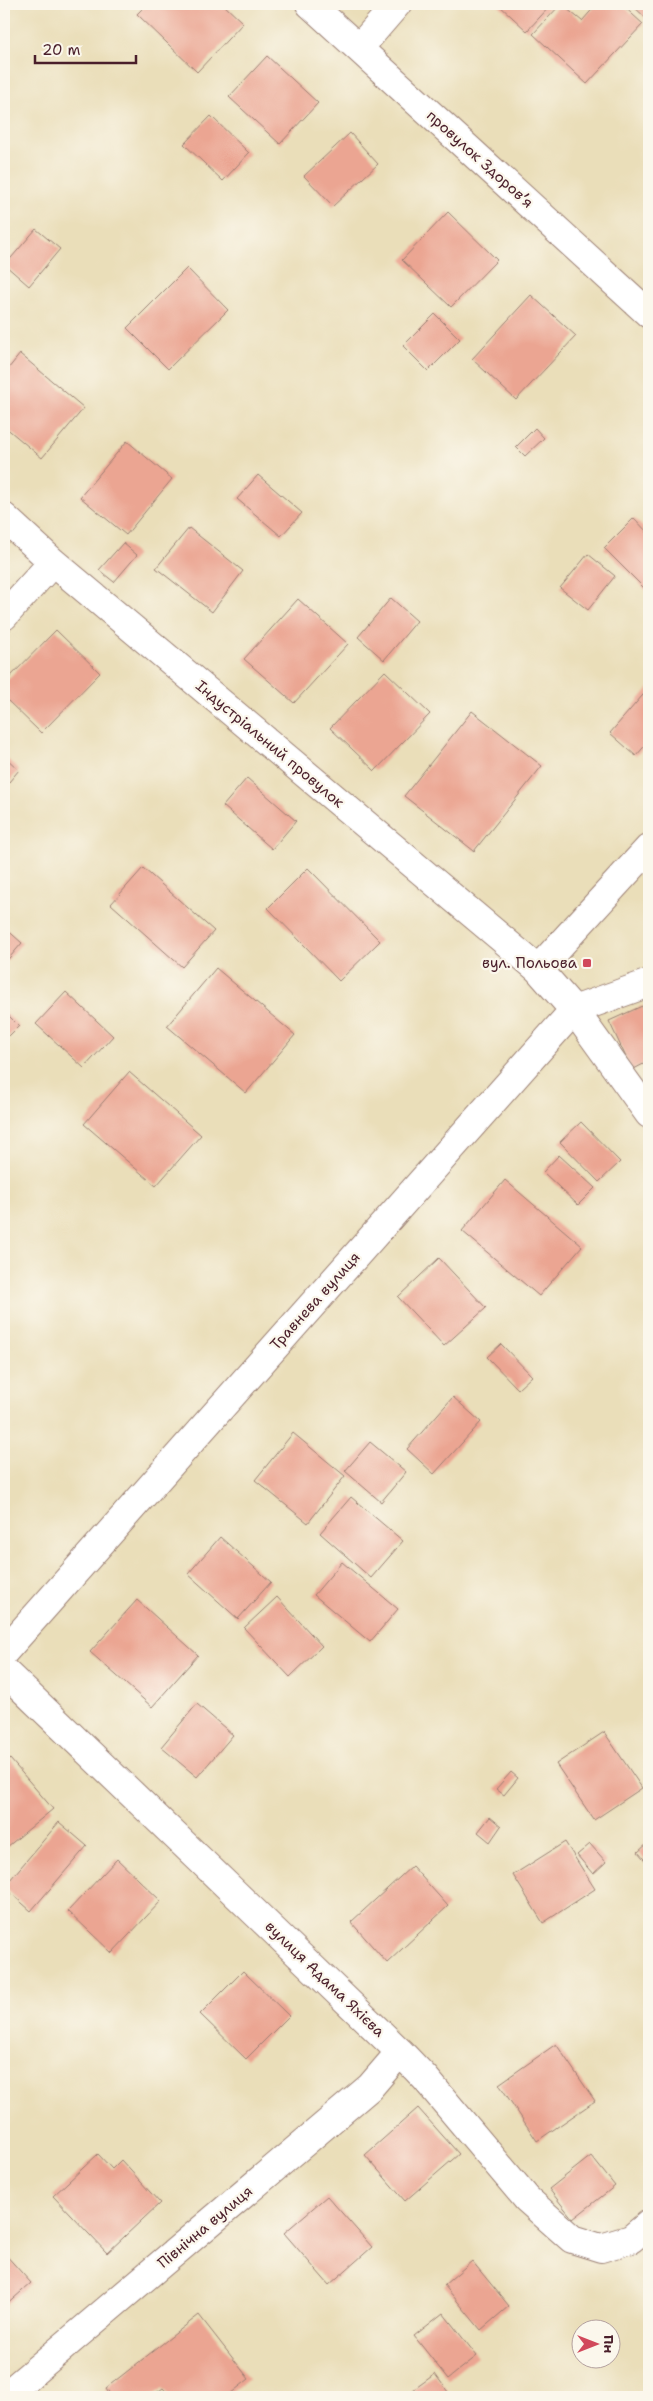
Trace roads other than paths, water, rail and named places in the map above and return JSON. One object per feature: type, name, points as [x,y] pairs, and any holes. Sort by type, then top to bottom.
[{"type":"street","name":"провулок Здоровʼя","points":[[310,4],[649,314]]},
{"type":"street","points":[[359,48],[397,4]]},
{"type":"street","name":"Індустріальний провулок","points":[[4,517],[53,562],[538,970],[574,1010],[649,1114]]},
{"type":"street","points":[[4,616],[53,562]]},
{"type":"street","points":[[538,970],[649,848]]},
{"type":"street","name":"Травнева вулиця","points":[[4,1652],[574,1010],[649,983]]},
{"type":"street","name":"вулиця Адама Яхієва","points":[[4,1671],[400,2052],[425,2078],[527,2199],[572,2239],[601,2248],[631,2239],[649,2224]]},
{"type":"street","name":"Північна вулиця","points":[[4,2397],[370,2087],[400,2052]]},
{"type":"place","name":"вул. Польова","points":[[587,963]]}]
